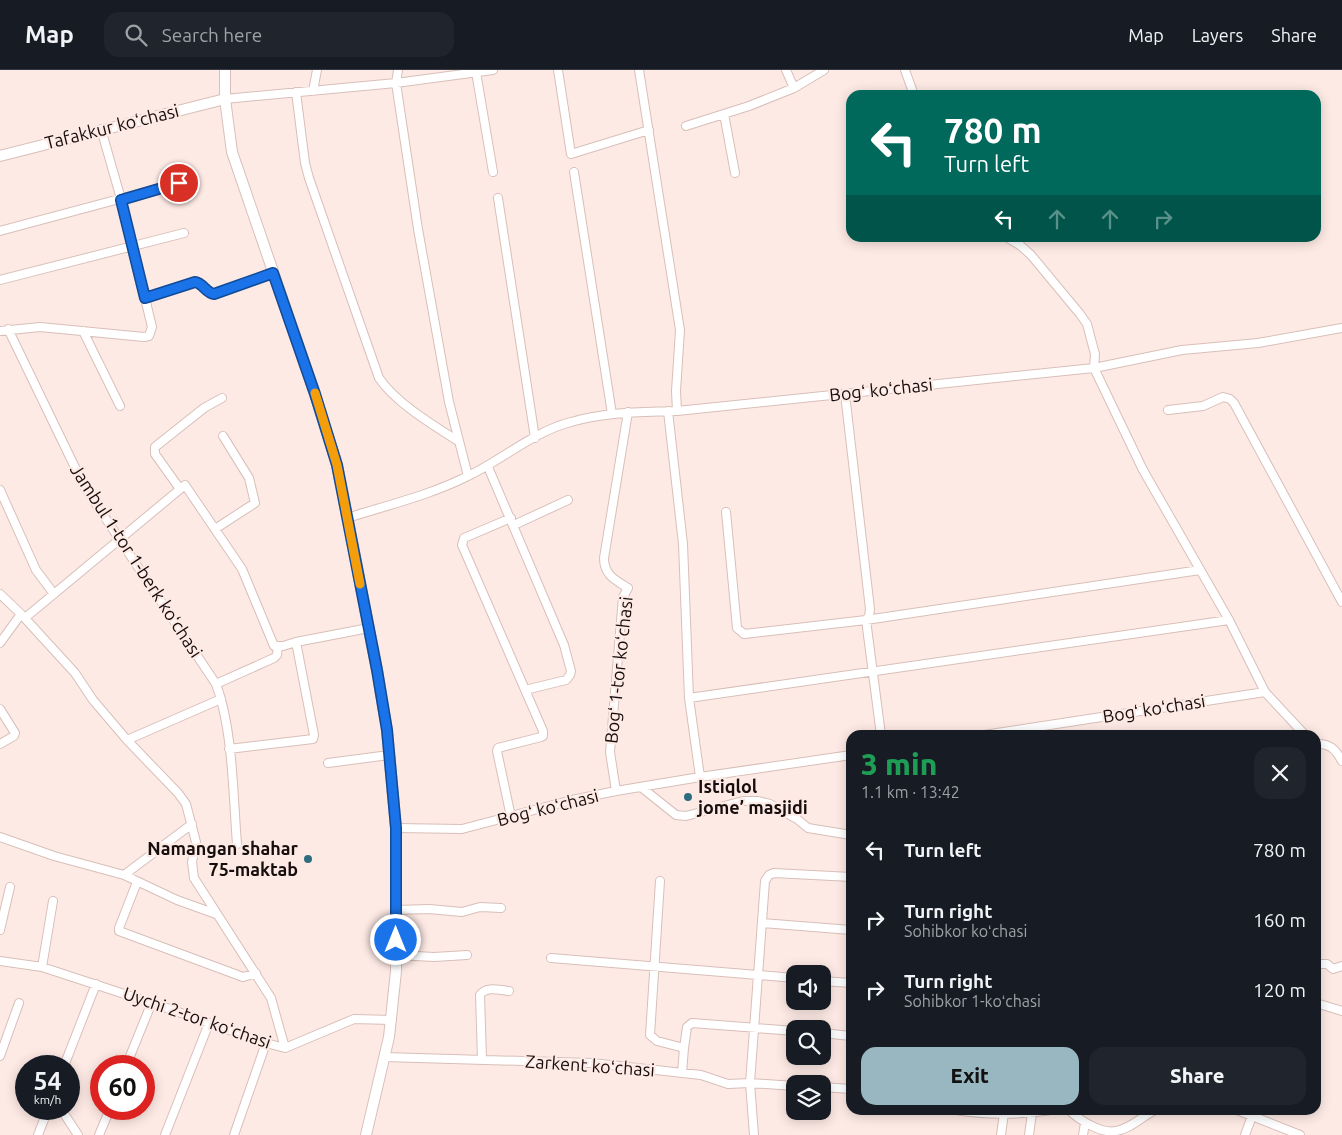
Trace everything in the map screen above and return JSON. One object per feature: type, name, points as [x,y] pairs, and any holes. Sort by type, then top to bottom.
[{"type":"main road","points":[[225,70],[225,99],[232,152],[315,394],[337,465],[387,730],[396,828],[396,955],[392,1020],[366,1135]]},
{"type":"main road","name":"Tafakkur koʻchasi","points":[[0,156],[225,99]]},
{"type":"street","points":[[313,91],[318,70]]},
{"type":"street","points":[[398,70],[396,83],[418,229],[449,402],[468,476]]},
{"type":"street","points":[[225,99],[396,83],[444,73],[494,70]]},
{"type":"street","points":[[558,70],[571,154],[649,130]]},
{"type":"street","points":[[639,70],[680,330],[676,390],[677,411]]},
{"type":"street","points":[[786,70],[794,88]]},
{"type":"street","points":[[686,126],[749,106],[794,88],[824,70]]},
{"type":"street","points":[[905,70],[912,90]]},
{"type":"street","points":[[476,72],[493,172]]},
{"type":"street","points":[[296,92],[305,163],[309,178],[379,378],[391,392],[421,416],[458,441]]},
{"type":"street","points":[[724,114],[735,173]]},
{"type":"street","points":[[4,330],[40,327],[148,337],[151,332],[152,327],[121,200],[101,129]]},
{"type":"street","points":[[574,172],[612,414]]},
{"type":"street","points":[[0,231],[179,183]]},
{"type":"street","points":[[498,198],[535,438]]},
{"type":"street","points":[[0,280],[184,233]]},
{"type":"street","points":[[1014,242],[1021,246],[1053,279],[1087,324],[1095,354],[1094,368],[1143,470],[1229,620],[1265,692],[1300,730]]},
{"type":"street","points":[[145,298],[195,282],[210,294],[214,294],[273,273]]},
{"type":"street","name":"Bogʻ koʻchasi","points":[[347,518],[444,488],[488,466],[535,438],[570,422],[628,412],[677,411],[1094,368],[1182,350],[1258,343],[1342,328]]},
{"type":"street","name":"Jambul 1-tor 1-berk koʻchasi","points":[[4,330],[78,476],[216,684],[221,699]]},
{"type":"street","points":[[83,331],[120,406]]},
{"type":"street","points":[[845,394],[870,608],[869,616],[866,620],[880,730]]},
{"type":"street","points":[[1168,410],[1203,406],[1223,397],[1234,402],[1342,602]]},
{"type":"street","points":[[180,489],[155,454],[155,447],[204,408],[222,398]]},
{"type":"street","points":[[668,411],[683,544],[689,698],[700,777]]},
{"type":"street","name":"Bogʻ 1-tor koʻchasi","points":[[616,791],[610,752],[623,597],[628,588],[610,576],[606,570],[604,558],[628,412]]},
{"type":"street","points":[[215,530],[255,503],[249,478],[223,436]]},
{"type":"street","points":[[488,466],[564,645],[571,671],[566,680],[525,690]]},
{"type":"street","points":[[0,642],[23,616],[54,594],[185,486],[242,569],[273,645],[278,646],[369,628]]},
{"type":"street","points":[[0,490],[36,570],[54,594]]},
{"type":"street","points":[[512,817],[497,751],[498,748],[541,737],[543,733],[462,545],[464,538],[568,500]]},
{"type":"street","points":[[726,512],[738,628],[739,631],[748,634],[866,620],[1200,570]]},
{"type":"street","points":[[0,594],[23,616],[75,673],[93,700],[186,804],[196,842],[192,862],[194,878],[271,998],[285,1048]]},
{"type":"street","points":[[689,698],[1229,620]]},
{"type":"street","points":[[229,749],[313,739],[314,735],[296,642]]},
{"type":"street","points":[[216,684],[274,658],[277,655],[278,646]]},
{"type":"street","name":"Bogʻ koʻchasi","points":[[1017,730],[1265,692]]},
{"type":"street","points":[[127,740],[221,699],[229,749],[237,844]]},
{"type":"street","points":[[0,709],[15,733],[14,736],[0,744]]},
{"type":"street","points":[[1321,744],[1331,746],[1342,761]]},
{"type":"street","points":[[328,763],[389,755]]},
{"type":"street","name":"Bogʻ koʻchasi","points":[[396,828],[462,830],[572,800],[616,791],[846,755]]},
{"type":"street","points":[[641,787],[676,815],[686,816],[743,801],[758,800],[776,807],[808,828],[846,835]]},
{"type":"street","points":[[124,875],[192,824]]},
{"type":"street","points":[[0,837],[54,856],[124,875],[176,900],[216,914]]},
{"type":"street","points":[[754,1135],[750,1083],[765,881],[769,875],[774,873],[846,877]]},
{"type":"street","points":[[660,881],[650,1035],[657,1041],[684,1048]]},
{"type":"street","points":[[137,882],[119,928],[121,932],[243,977],[256,973]]},
{"type":"street","points":[[0,930],[10,886]]},
{"type":"street","points":[[42,967],[53,901]]},
{"type":"street","points":[[396,910],[438,909],[462,912],[480,907],[501,908]]},
{"type":"street","points":[[762,923],[846,930]]},
{"type":"street","points":[[396,955],[434,957],[467,955]]},
{"type":"street","points":[[551,958],[786,978]]},
{"type":"street","name":"Uychi 2-tor koʻchasi","points":[[0,961],[42,967],[152,1002],[285,1048],[354,1019],[392,1020]]},
{"type":"street","points":[[1321,964],[1326,964],[1333,969],[1342,966]]},
{"type":"street","points":[[831,982],[846,983]]},
{"type":"street","points":[[68,1055],[96,984]]},
{"type":"street","points":[[482,1059],[480,995],[483,991],[488,990],[509,990]]},
{"type":"street","points":[[0,1056],[19,1002]]},
{"type":"street","points":[[130,1055],[152,1002]]},
{"type":"street","points":[[1321,1005],[1342,1011]]},
{"type":"street","points":[[165,1135],[209,1022]]},
{"type":"street","points":[[682,1073],[687,1027],[692,1023],[786,1030]]},
{"type":"street","points":[[831,1034],[846,1035]]},
{"type":"street","points":[[234,1135],[266,1043]]},
{"type":"street","name":"Zarkent koʻchasi","points":[[384,1057],[592,1063],[701,1075],[728,1084],[750,1083],[786,1085]]},
{"type":"street","points":[[831,1088],[846,1089]]},
{"type":"street","points":[[1001,1135],[1007,1115]]},
{"type":"street","points":[[1029,1135],[1032,1115]]},
{"type":"street","points":[[1076,1115],[1085,1122],[1109,1131],[1117,1131],[1147,1115]]},
{"type":"street","points":[[1138,1115],[1140,1119]]},
{"type":"street","points":[[1245,1135],[1252,1116],[1300,1135]]},
{"type":"street","points":[[38,1135],[44,1120]]},
{"type":"street","points":[[68,1120],[78,1135]]},
{"type":"street","points":[[99,1135],[105,1120]]},
{"type":"street","points":[[1083,1135],[1085,1122]]},
{"type":"street","points":[[237,1126],[243,1135]]},
{"type":"slow traffic","points":[[315,393],[337,465],[360,584]]},
{"type":"place","name":"Istiqlol jome’ masjidi","points":[[688,797]]},
{"type":"place","name":"Namangan shahar 75-maktab","points":[[308,859]]},
{"type":"route","points":[[179,183],[121,200],[145,298],[195,282],[210,294],[214,294],[273,273],[315,394],[337,465],[387,730],[396,828],[396,940]]}]
